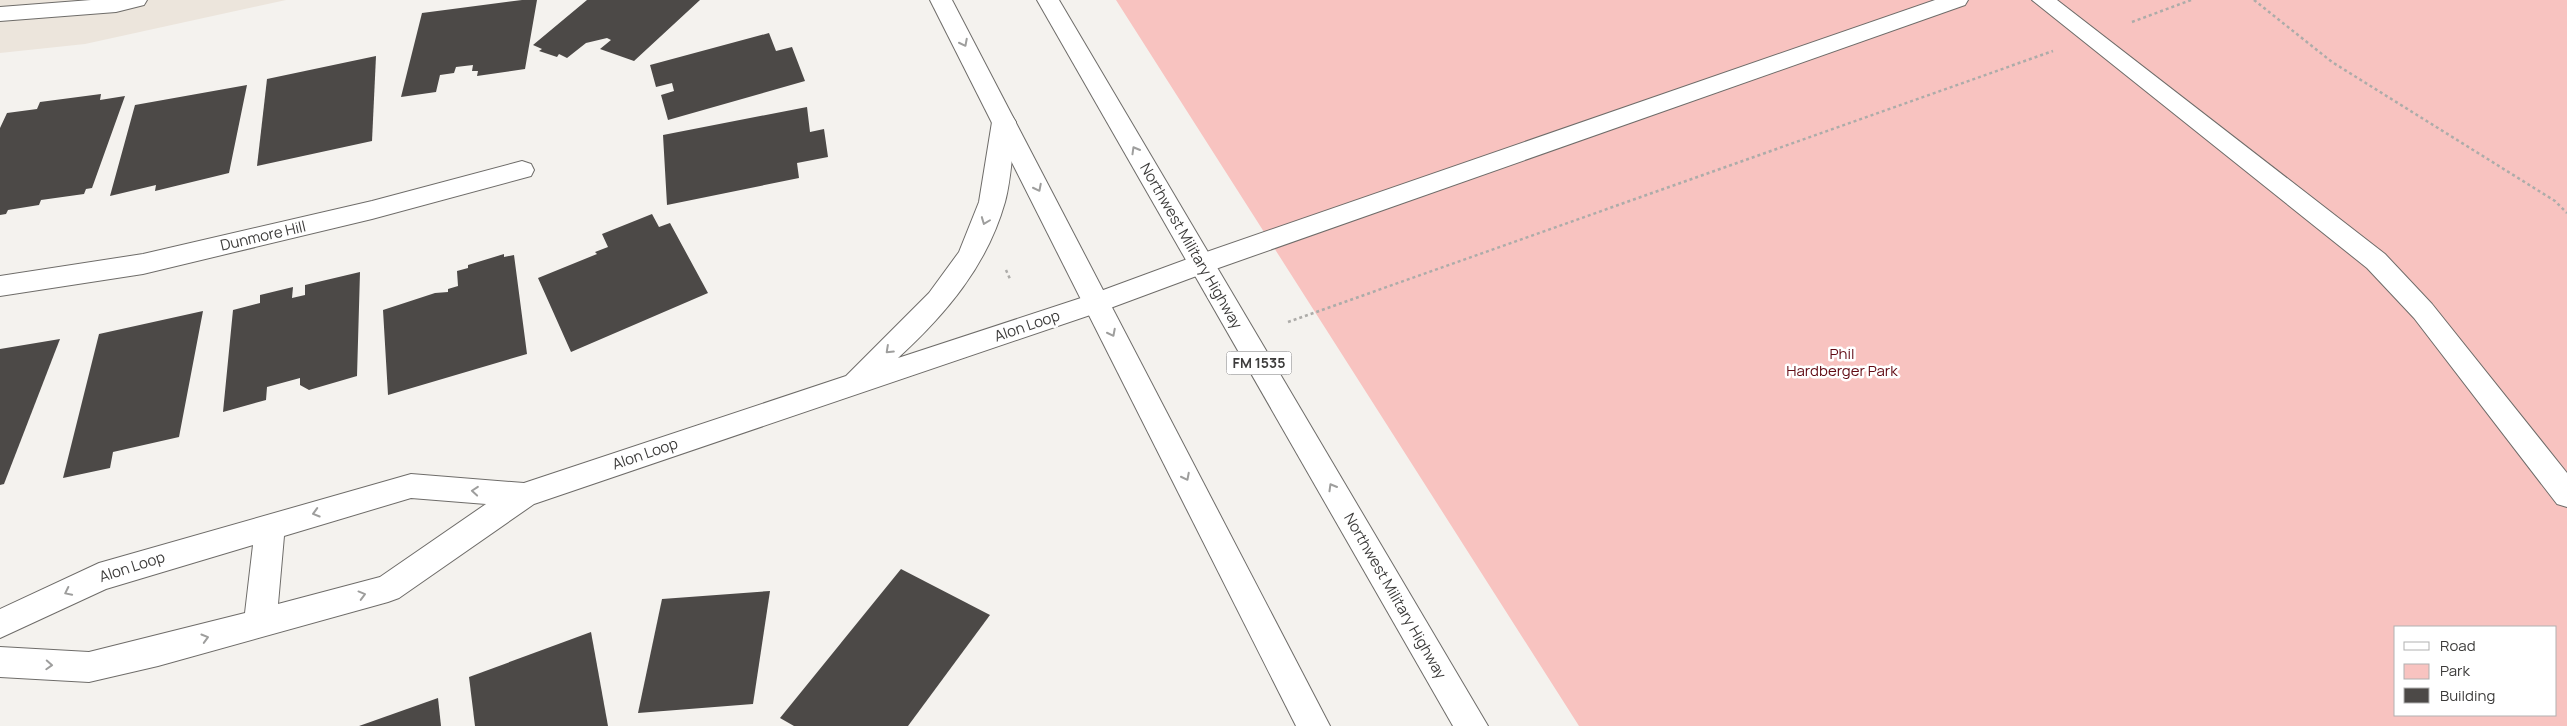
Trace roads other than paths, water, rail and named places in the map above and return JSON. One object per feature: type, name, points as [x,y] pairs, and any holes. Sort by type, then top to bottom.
[{"type":"street","points":[[0,14],[116,5],[136,0]]},
{"type":"street","points":[[941,0],[1313,726]]},
{"type":"street","name":"Northwest Military Highway","points":[[1048,0],[1470,726]]},
{"type":"street","name":"Alon Loop","points":[[0,662],[89,667],[158,651],[388,588],[524,495],[1096,303],[1201,264],[1956,0]]},
{"type":"street","points":[[2043,0],[2376,261],[2424,311],[2567,495]]},
{"type":"street","name":"Alon Loop","points":[[851,385],[934,308],[969,261],[992,202],[1004,122]]},
{"type":"street","name":"Dunmore Hill","points":[[0,286],[143,264],[372,210],[522,170]]},
{"type":"street","name":"Alon Loop","points":[[0,624],[99,577],[412,486],[524,495]]},
{"type":"street","points":[[260,623],[270,526]]},
{"type":"park label","name":"Phil Hardberger Park","points":[[1842,362]]}]
